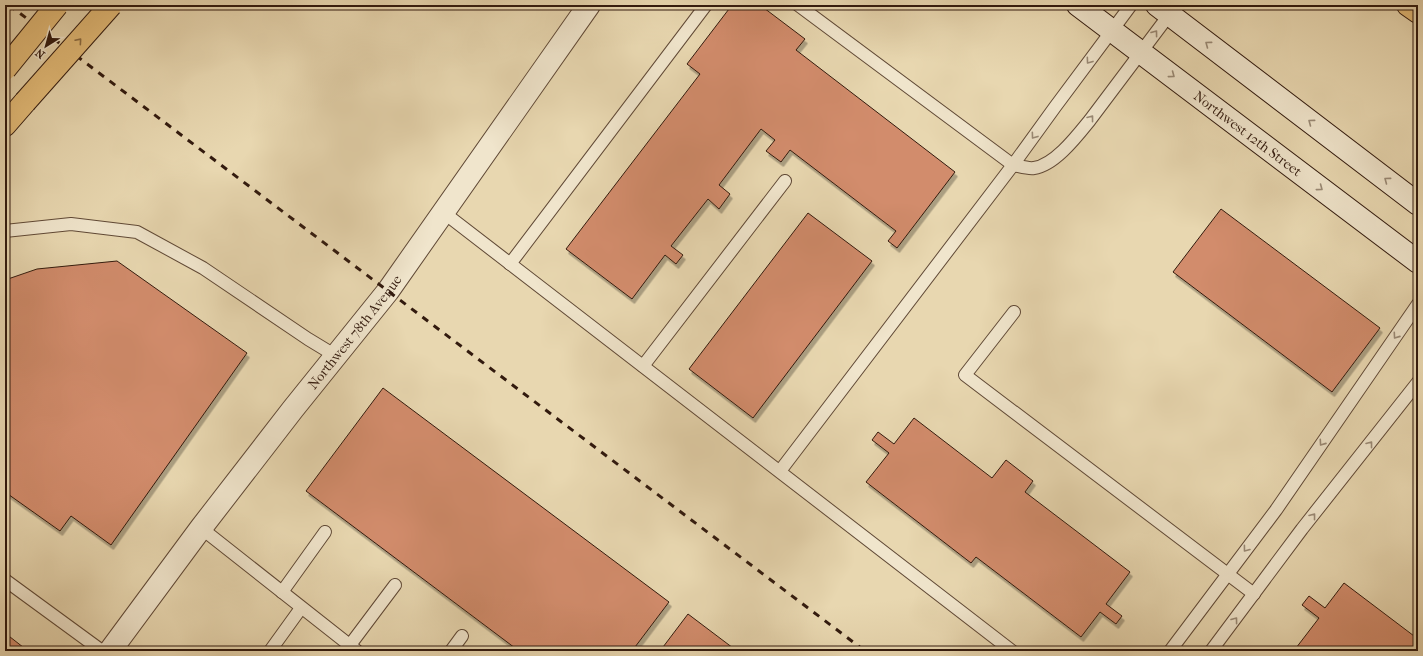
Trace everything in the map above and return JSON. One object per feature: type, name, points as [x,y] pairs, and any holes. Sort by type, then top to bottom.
[{"type":"highway","points":[[5,69],[57,5]]},
{"type":"highway","points":[[5,125],[111,5]]},
{"type":"highway","points":[[1408,5],[1418,12]]},
{"type":"street","name":"Northwest 78th Avenue","points":[[110,651],[201,528],[388,291],[589,5]]},
{"type":"street","name":"Northwest 12th Street","points":[[1078,5],[1418,262]]},
{"type":"street","points":[[1163,10],[1418,204]]},
{"type":"lane","points":[[510,264],[706,5]]},
{"type":"lane","points":[[798,5],[1013,166],[1034,168],[1052,160],[1066,148],[1090,120],[1141,52],[1163,10]]},
{"type":"lane","points":[[780,471],[1013,166],[1112,30],[1132,5]]},
{"type":"lane","points":[[643,366],[785,181]]},
{"type":"lane","points":[[443,212],[1012,651]]},
{"type":"lane","points":[[5,231],[71,224],[137,232],[203,268],[308,339],[336,356]]},
{"type":"lane","points":[[1170,651],[1276,510],[1418,304]]},
{"type":"lane","points":[[1014,312],[965,375],[1254,594]]},
{"type":"lane","points":[[1211,651],[1302,529],[1418,382]]},
{"type":"lane","points":[[201,528],[301,608],[354,648],[394,585]]},
{"type":"lane","points":[[282,592],[325,532]]},
{"type":"lane","points":[[5,580],[102,651]]},
{"type":"lane","points":[[270,651],[301,608]]},
{"type":"lane","points":[[450,651],[462,636]]},
{"type":"building","points":[[732,5],[760,5],[805,39],[796,50],[955,172],[897,248],[888,241],[896,231],[790,150],[781,162],[766,151],[775,140],[761,129],[719,185],[730,194],[719,209],[708,199],[671,246],[683,255],[676,264],[665,255],[632,299],[566,249],[700,74],[687,64]]},
{"type":"building","points":[[1221,209],[1380,328],[1332,392],[1173,272]]},
{"type":"building","points":[[808,213],[872,261],[753,418],[689,369]]},
{"type":"building","points":[[117,261],[247,353],[111,545],[71,516],[60,531],[5,492],[5,280],[37,269]]},
{"type":"building","points":[[383,388],[669,602],[632,651],[519,651],[306,491]]},
{"type":"building","points":[[914,418],[992,478],[1006,460],[1033,481],[1025,492],[1130,572],[1106,604],[1122,616],[1116,624],[1100,612],[1081,637],[976,557],[971,563],[866,482],[889,453],[872,440],[878,432],[894,444]]},
{"type":"building","points":[[1344,583],[1418,639],[1418,651],[1300,651],[1296,648],[1319,618],[1302,605],[1309,596],[1325,608]]},
{"type":"building","points":[[688,614],[737,651],[660,651]]},
{"type":"building","points":[[5,633],[28,651],[5,651]]},
{"type":"railway","points":[[9,5],[865,651]]}]
